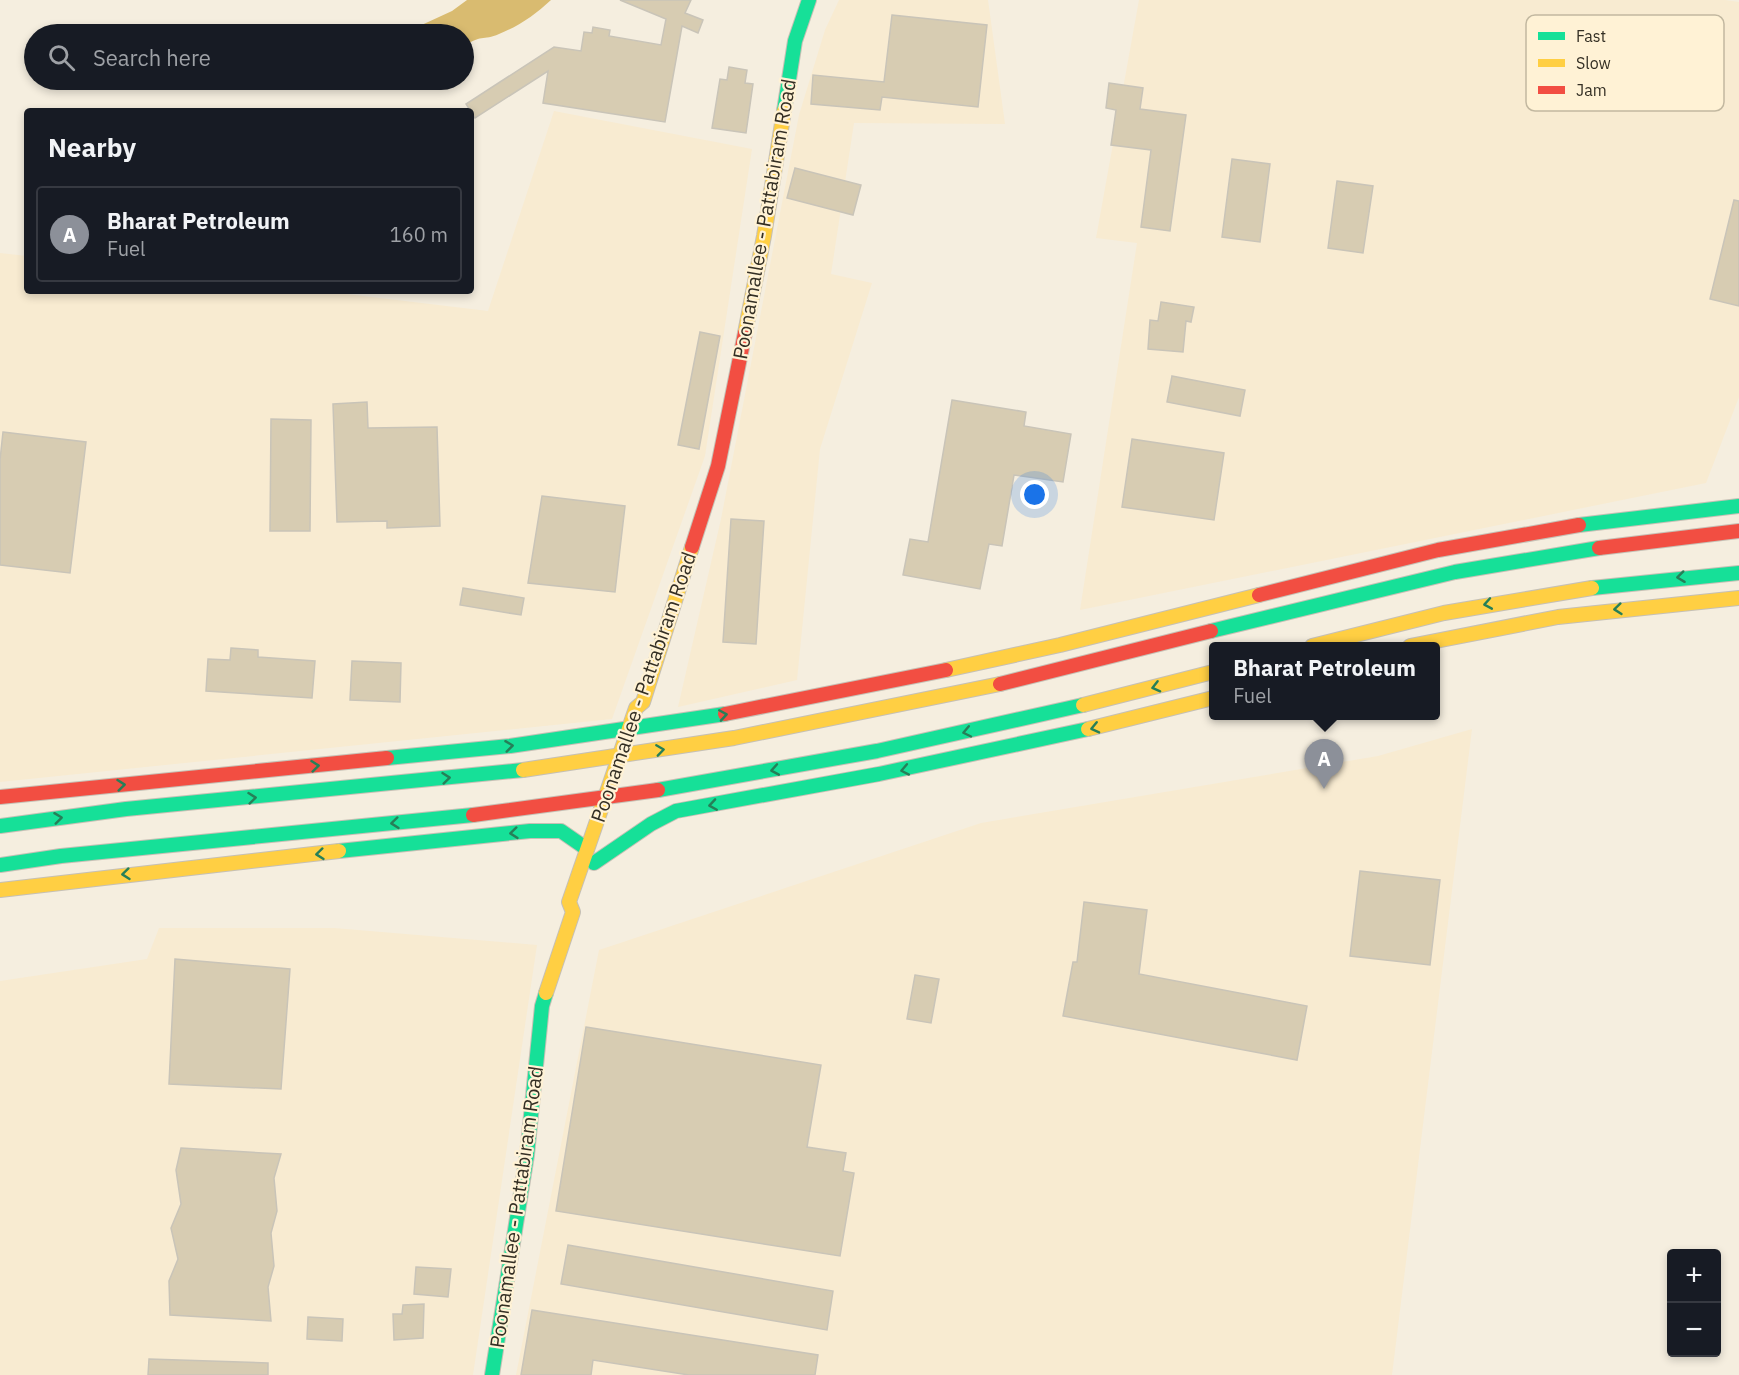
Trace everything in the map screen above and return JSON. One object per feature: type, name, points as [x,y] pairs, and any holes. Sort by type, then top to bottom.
[{"type":"main road","name":"Poonamallee - Pattabiram Road","points":[[492,1375],[527,1155],[542,1006],[573,912],[569,902],[587,849],[611,797],[635,729],[645,711],[643,702],[718,466],[764,236],[795,40],[809,0]]},
{"type":"main road","points":[[0,798],[510,746],[747,711],[970,666],[1438,550],[1598,522],[1739,506]]},
{"type":"main road","points":[[0,826],[90,814],[504,772],[627,755],[918,703],[1465,570],[1604,546],[1739,531]]},
{"type":"main road","points":[[1328,642],[1491,604],[1596,587],[1739,573]]},
{"type":"main road","points":[[1430,642],[1558,617],[1739,598]]},
{"type":"main road","points":[[0,865],[61,856],[538,807],[611,797],[791,768],[919,742],[1209,673]]},
{"type":"main road","points":[[594,863],[651,824],[675,811],[926,766],[1132,720],[1209,699]]},
{"type":"main road","points":[[573,912],[581,904],[611,797]]},
{"type":"main road","points":[[538,807],[561,831],[587,849]]},
{"type":"main road","points":[[0,890],[71,880],[530,831],[561,831]]},
{"type":"shaded area","points":[[467,0],[551,0],[533,15],[513,27],[494,36],[474,40],[474,24],[424,24],[452,11]]},
{"type":"shaded area","points":[[839,0],[988,0],[1005,124],[854,123],[831,274],[872,283],[820,449],[797,680],[678,707],[721,519],[799,115],[825,30]]},
{"type":"shaded area","points":[[1139,0],[1725,0],[1739,2],[1739,397],[1706,483],[1080,610],[1137,243],[1096,238]]},
{"type":"shaded area","points":[[554,111],[752,149],[705,456],[612,719],[0,782],[0,253],[24,256],[24,294],[347,294],[488,311]]},
{"type":"shaded area","points":[[1472,729],[1392,1375],[516,1375],[599,950],[981,823],[1378,756]]},
{"type":"shaded area","points":[[159,928],[334,928],[537,945],[473,1375],[0,1375],[0,981],[147,959]]},
{"type":"building","points":[[620,0],[691,0],[685,13],[703,20],[698,33],[682,26],[665,122],[543,103],[548,71],[475,118],[474,108],[469,108],[466,104],[554,47],[581,51],[584,32],[592,33],[593,27],[610,30],[609,36],[661,45],[666,19]]},
{"type":"building","points":[[892,15],[987,25],[978,107],[882,97],[880,110],[811,104],[813,75],[884,82]]},
{"type":"building","points":[[729,67],[747,70],[745,83],[753,84],[746,133],[712,128],[720,79],[727,80]]},
{"type":"building","points":[[1109,83],[1143,88],[1140,109],[1186,115],[1170,231],[1141,227],[1151,150],[1111,145],[1116,110],[1106,108]]},
{"type":"building","points":[[1232,159],[1270,164],[1260,242],[1222,237]]},
{"type":"building","points":[[795,168],[861,185],[853,215],[787,198]]},
{"type":"building","points":[[1337,181],[1373,186],[1363,253],[1328,248]]},
{"type":"building","points":[[1734,200],[1739,201],[1739,306],[1710,299]]},
{"type":"building","points":[[1161,302],[1194,307],[1191,322],[1186,321],[1183,352],[1148,349],[1150,320],[1158,321]]},
{"type":"building","points":[[700,332],[720,336],[699,449],[678,445]]},
{"type":"building","points":[[1172,376],[1245,390],[1240,416],[1167,402]]},
{"type":"building","points":[[952,400],[1026,412],[1024,426],[1071,434],[1063,482],[1014,475],[1002,546],[989,544],[980,589],[903,575],[910,539],[928,542]]},
{"type":"building","points":[[367,402],[368,428],[437,427],[440,526],[387,528],[387,521],[337,522],[333,404]]},
{"type":"building","points":[[271,419],[311,420],[310,531],[270,531]]},
{"type":"building","points":[[3,432],[86,442],[70,573],[0,565],[0,460]]},
{"type":"building","points":[[1132,439],[1224,453],[1214,520],[1122,507]]},
{"type":"building","points":[[542,496],[625,506],[615,592],[528,583]]},
{"type":"building","points":[[731,519],[764,521],[756,644],[723,642]]},
{"type":"building","points":[[463,588],[524,598],[521,615],[460,605]]},
{"type":"building","points":[[231,648],[258,650],[258,657],[315,661],[312,698],[206,691],[208,659],[230,660]]},
{"type":"building","points":[[352,661],[401,663],[400,702],[350,700]]},
{"type":"building","points":[[1360,871],[1440,880],[1430,965],[1350,956]]},
{"type":"building","points":[[1084,902],[1147,910],[1139,974],[1307,1006],[1297,1060],[1063,1016],[1073,962],[1077,962]]},
{"type":"building","points":[[175,959],[290,969],[281,1089],[169,1084]]},
{"type":"building","points":[[915,975],[939,979],[931,1023],[907,1019]]},
{"type":"building","points":[[586,1027],[821,1065],[807,1147],[846,1153],[843,1171],[854,1173],[840,1256],[556,1211]]},
{"type":"building","points":[[181,1148],[281,1154],[274,1178],[277,1211],[271,1233],[274,1266],[268,1287],[271,1321],[170,1315],[169,1281],[178,1259],[171,1228],[181,1204],[176,1170]]},
{"type":"building","points":[[568,1245],[833,1291],[827,1330],[561,1284]]},
{"type":"building","points":[[416,1267],[451,1269],[448,1297],[414,1294]]},
{"type":"building","points":[[424,1304],[423,1338],[394,1340],[393,1314],[402,1314],[403,1305]]},
{"type":"building","points":[[532,1310],[818,1355],[815,1375],[689,1375],[593,1360],[591,1375],[521,1375]]},
{"type":"building","points":[[308,1317],[343,1319],[342,1341],[307,1339]]},
{"type":"building","points":[[149,1359],[268,1363],[268,1375],[148,1375]]},
{"type":"traffic: fast","points":[[784,111],[795,41],[809,0]]},
{"type":"traffic: fast","points":[[1579,525],[1739,506]]},
{"type":"traffic: fast","points":[[1211,631],[1455,572],[1599,548]]},
{"type":"traffic: fast","points":[[1592,588],[1739,573]]},
{"type":"traffic: fast","points":[[658,790],[877,751],[1083,705]]},
{"type":"traffic: fast","points":[[387,758],[510,746],[725,714]]},
{"type":"traffic: fast","points":[[594,863],[651,824],[676,811],[879,774],[1088,729]]},
{"type":"traffic: fast","points":[[0,826],[126,809],[523,770]]},
{"type":"traffic: fast","points":[[0,865],[61,856],[473,815]]},
{"type":"traffic: fast","points":[[339,851],[530,831],[561,831],[587,849]]},
{"type":"traffic: fast","points":[[492,1375],[527,1155],[542,1006],[546,993]]},
{"type":"traffic: slow","points":[[745,333],[764,236],[784,111]]},
{"type":"traffic: slow","points":[[546,993],[573,912],[569,902],[636,708],[643,702],[692,547]]},
{"type":"traffic: slow","points":[[1328,642],[1444,613],[1592,588]]},
{"type":"traffic: slow","points":[[946,670],[1060,645],[1259,595]]},
{"type":"traffic: slow","points":[[1430,642],[1558,617],[1739,598]]},
{"type":"traffic: slow","points":[[1083,705],[1209,673]]},
{"type":"traffic: slow","points":[[523,770],[734,738],[1000,684]]},
{"type":"traffic: slow","points":[[1088,729],[1209,699]]},
{"type":"traffic: slow","points":[[0,890],[339,851]]},
{"type":"traffic: jam","points":[[692,547],[718,466],[745,333]]},
{"type":"traffic: jam","points":[[1259,595],[1438,550],[1579,525]]},
{"type":"traffic: jam","points":[[1599,548],[1739,531]]},
{"type":"traffic: jam","points":[[1000,684],[1211,631]]},
{"type":"traffic: jam","points":[[725,714],[946,670]]},
{"type":"traffic: jam","points":[[0,797],[387,758]]},
{"type":"traffic: jam","points":[[473,815],[658,790]]},
{"type":"place","name":"Bharat Petroleum","points":[[1324,789]]}]
